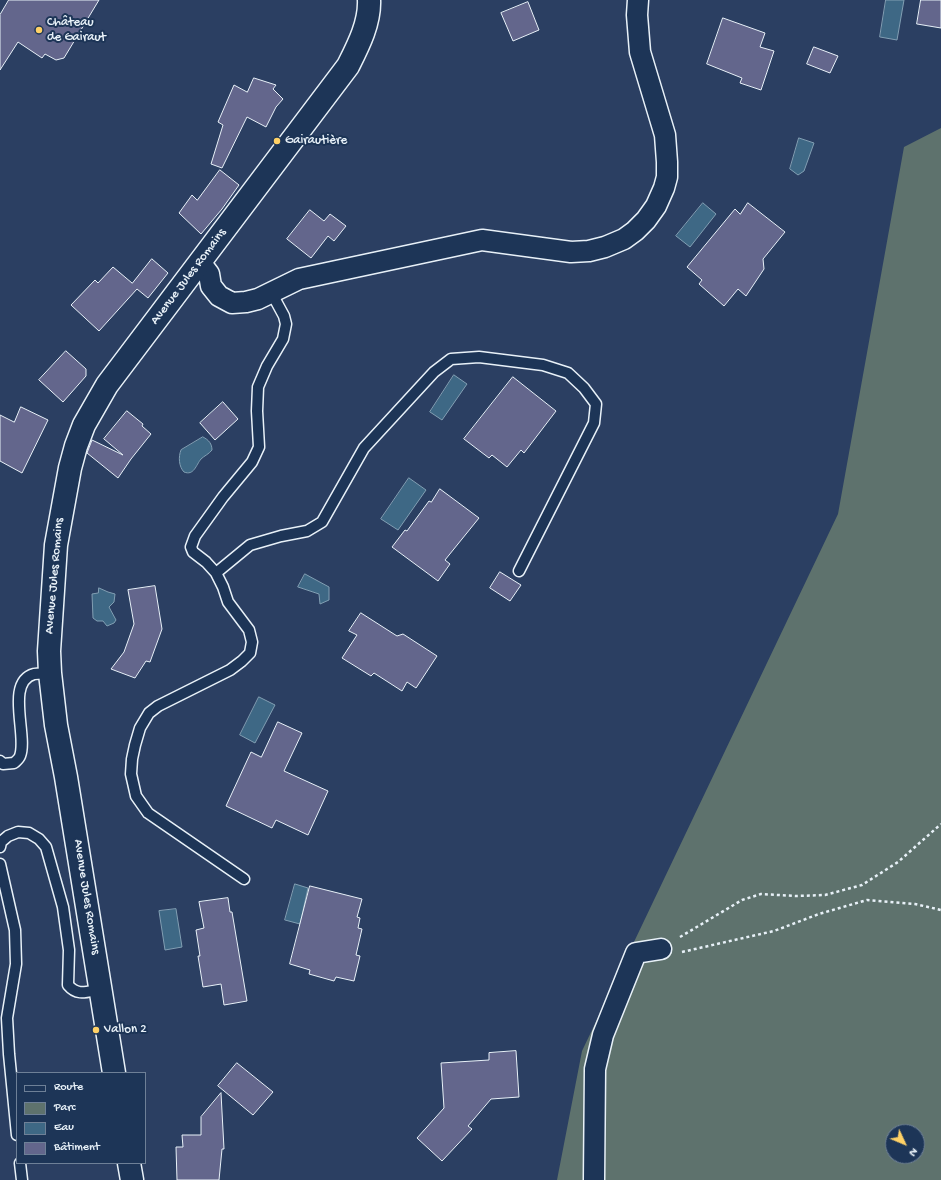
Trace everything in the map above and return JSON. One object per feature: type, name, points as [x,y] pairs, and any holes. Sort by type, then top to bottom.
[{"type":"street","name":"Avenue Jules Romains","points":[[114,1072],[66,777],[56,725],[50,673],[49,651],[51,606],[56,545],[64,495],[76,446],[84,425],[107,385],[348,66],[362,38],[369,0]]},
{"type":"street","points":[[200,262],[209,274],[211,286],[219,296],[232,303],[258,299],[299,279],[482,240],[572,252],[589,251],[605,247],[624,239],[646,220],[656,206],[665,183],[668,162],[665,135],[640,52],[637,15],[638,0]]},
{"type":"street","points":[[594,1180],[595,1069],[603,1035],[636,953],[670,951]]},
{"type":"street","points":[[129,1164],[132,1180]]},
{"type":"lane","points":[[244,879],[148,813],[136,796],[131,774],[132,759],[140,728],[149,713],[158,706],[230,670],[242,662],[250,653],[252,642],[249,630],[228,602],[216,573],[206,562],[193,552],[191,547],[195,536],[223,497],[252,462],[259,447],[257,411],[258,387],[267,366],[283,339],[286,324],[284,316],[271,292]]},
{"type":"lane","points":[[216,573],[250,545],[269,539],[308,531],[322,522],[364,448],[434,372],[451,359],[478,358],[543,365],[568,373],[584,388],[596,404],[594,423],[519,571]]},
{"type":"lane","points":[[0,761],[3,764],[14,763],[20,757],[22,746],[19,690],[25,680],[33,674],[50,673]]},
{"type":"lane","points":[[0,847],[1,842],[8,836],[18,832],[29,833],[39,839],[46,847],[63,907],[69,950],[68,985],[73,991],[80,993],[100,989]]},
{"type":"lane","points":[[0,864],[15,930],[16,964],[7,1018],[16,1125]]},
{"type":"lane","points":[[20,1164],[22,1180]]},
{"type":"path","points":[[670,951],[742,900],[761,894],[797,896],[825,895],[862,885],[898,862],[941,824]]},
{"type":"path","points":[[670,951],[774,931],[819,914],[867,900],[915,904],[941,910]]},
{"type":"green space","points":[[941,128],[941,1180],[557,1180],[582,1051],[838,514],[904,147]]},
{"type":"water","points":[[886,0],[904,0],[897,40],[880,37]]},
{"type":"water","points":[[799,138],[814,143],[804,171],[798,175],[790,169]]},
{"type":"water","points":[[703,203],[716,214],[690,247],[676,236]]},
{"type":"water","points":[[454,375],[467,384],[442,420],[430,412]]},
{"type":"water","points":[[203,437],[210,442],[212,450],[201,459],[192,471],[187,473],[184,472],[180,462],[181,450]]},
{"type":"water","points":[[409,478],[426,490],[398,530],[381,519]]},
{"type":"water","points":[[305,574],[329,587],[329,600],[320,604],[319,594],[298,587]]},
{"type":"water","points":[[99,588],[115,594],[114,602],[109,607],[116,620],[114,623],[107,626],[103,621],[97,621],[93,618],[92,594],[98,593]]},
{"type":"water","points":[[259,697],[275,705],[255,743],[240,735]]},
{"type":"water","points":[[295,884],[308,888],[300,924],[285,920]]},
{"type":"water","points":[[176,909],[182,947],[165,950],[159,911]]},
{"type":"building","name":"Château de Gairaut","points":[[9,0],[99,0],[64,58],[56,60],[45,54],[42,58],[18,42],[0,70],[0,15]]},
{"type":"building","points":[[921,0],[941,0],[941,28],[917,24]]},
{"type":"building","points":[[528,2],[539,30],[513,41],[501,13]]},
{"type":"building","points":[[723,18],[765,33],[760,47],[774,51],[761,90],[740,83],[742,78],[707,64]]},
{"type":"building","points":[[814,47],[838,56],[830,73],[807,64]]},
{"type":"building","points":[[254,78],[276,85],[273,89],[283,99],[276,107],[266,127],[247,117],[222,168],[211,164],[223,125],[218,122],[234,85],[247,92]]},
{"type":"building","points":[[220,170],[239,185],[222,209],[201,234],[179,213],[192,195],[197,200]]},
{"type":"building","points":[[748,203],[785,232],[763,259],[764,269],[746,296],[738,289],[724,306],[699,284],[702,280],[687,267],[735,209],[740,214]]},
{"type":"building","points":[[310,210],[324,221],[330,214],[346,226],[334,241],[328,236],[311,258],[287,239]]},
{"type":"building","points":[[152,259],[168,273],[148,298],[137,289],[99,331],[71,305],[95,280],[98,283],[113,267],[132,283]]},
{"type":"building","points":[[66,351],[86,369],[86,376],[63,402],[39,380]]},
{"type":"building","points":[[513,377],[556,411],[524,453],[521,450],[507,467],[492,455],[489,458],[464,439]]},
{"type":"building","points":[[223,402],[238,419],[215,440],[200,423]]},
{"type":"building","points":[[21,407],[48,420],[22,473],[0,461],[0,415],[14,422]]},
{"type":"building","points":[[127,411],[143,424],[142,426],[151,434],[118,478],[87,453],[92,440],[123,455],[104,439]]},
{"type":"building","points":[[440,489],[479,518],[445,560],[450,564],[438,581],[392,547],[405,530],[407,531],[429,501],[431,502]]},
{"type":"building","points":[[500,572],[521,585],[510,601],[490,588]]},
{"type":"building","points":[[155,586],[162,629],[150,662],[146,661],[135,678],[111,669],[124,652],[134,624],[128,590]]},
{"type":"building","points":[[361,613],[397,636],[403,634],[437,656],[416,688],[407,682],[402,691],[374,673],[371,676],[342,658],[357,635],[349,631]]},
{"type":"building","points":[[278,722],[302,733],[284,771],[328,791],[308,835],[276,820],[272,828],[226,806],[251,752],[261,757]]},
{"type":"building","points":[[310,886],[362,899],[357,917],[360,918],[358,928],[362,929],[356,955],[360,956],[354,981],[336,977],[334,981],[309,974],[310,970],[290,964]]},
{"type":"building","points":[[228,898],[230,912],[232,912],[247,1001],[224,1005],[221,984],[203,987],[196,930],[204,928],[199,902]]},
{"type":"building","points":[[516,1051],[519,1097],[491,1099],[468,1126],[472,1129],[442,1161],[417,1138],[444,1108],[441,1063],[489,1060],[489,1053]]},
{"type":"building","points":[[237,1063],[273,1092],[253,1115],[218,1086]]},
{"type":"building","points":[[221,1093],[224,1149],[222,1149],[219,1180],[177,1180],[176,1147],[183,1147],[182,1135],[201,1135],[201,1117]]},
{"type":"place","name":"Château de Gairaut","points":[[39,30]]},
{"type":"place","name":"Gairautière","points":[[277,141]]},
{"type":"place","name":"Vallon 2","points":[[96,1030]]}]
